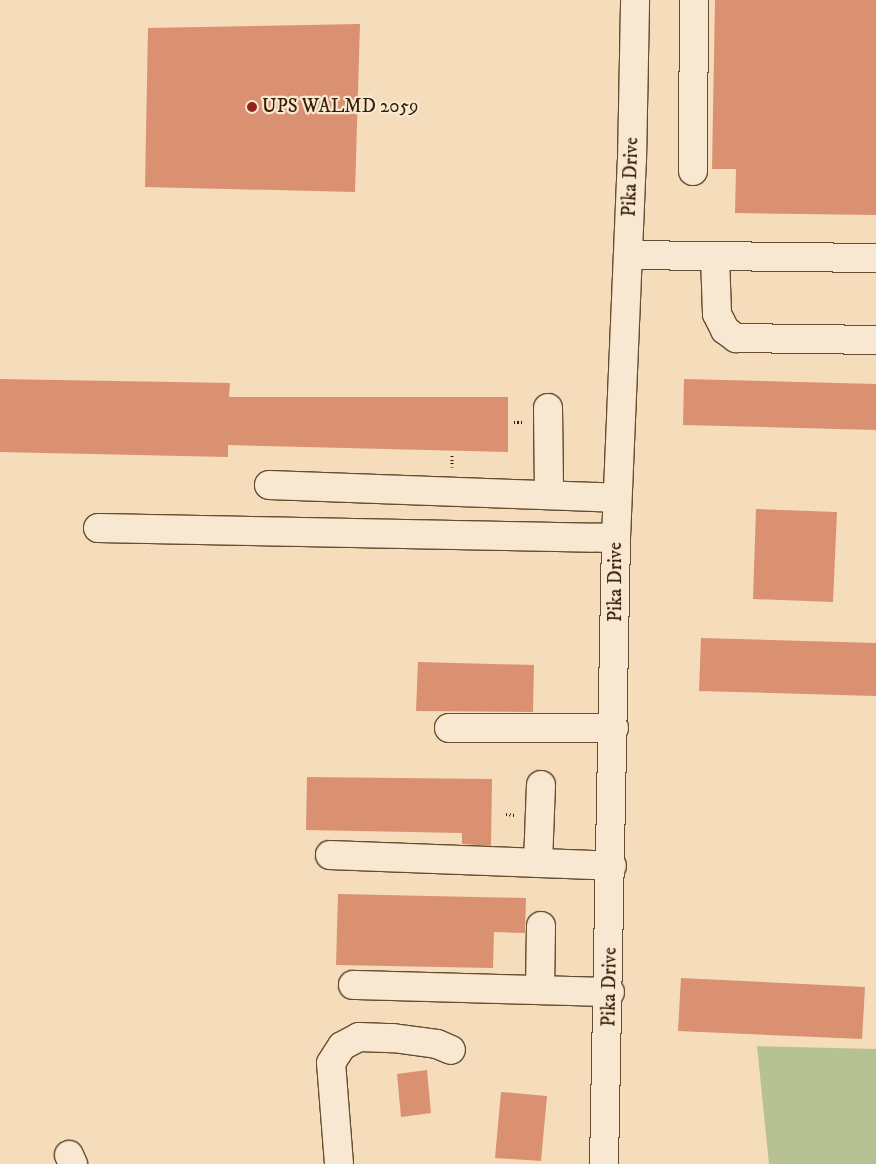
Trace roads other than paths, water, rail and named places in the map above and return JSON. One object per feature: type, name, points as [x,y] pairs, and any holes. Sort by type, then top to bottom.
[{"type":"street","name":"Pika Drive","points":[[604,1164],[610,992],[617,498],[628,255],[635,0]]},
{"type":"street","points":[[693,171],[694,0]]},
{"type":"street","points":[[628,255],[876,258]]},
{"type":"street","points":[[715,256],[717,314],[725,330],[736,338],[876,340]]},
{"type":"street","points":[[548,408],[550,495]]},
{"type":"street","points":[[269,485],[617,498]]},
{"type":"street","points":[[98,528],[616,538]]},
{"type":"street","points":[[449,728],[614,728]]},
{"type":"street","points":[[538,863],[541,785]]},
{"type":"street","points":[[330,855],[612,866]]},
{"type":"street","points":[[540,990],[541,926]]},
{"type":"street","points":[[353,985],[610,992]]},
{"type":"street","points":[[339,1164],[331,1063],[342,1046],[358,1037],[393,1038],[451,1050]]},
{"type":"place","name":"UPS WALMD 2059","points":[[252,107]]}]
